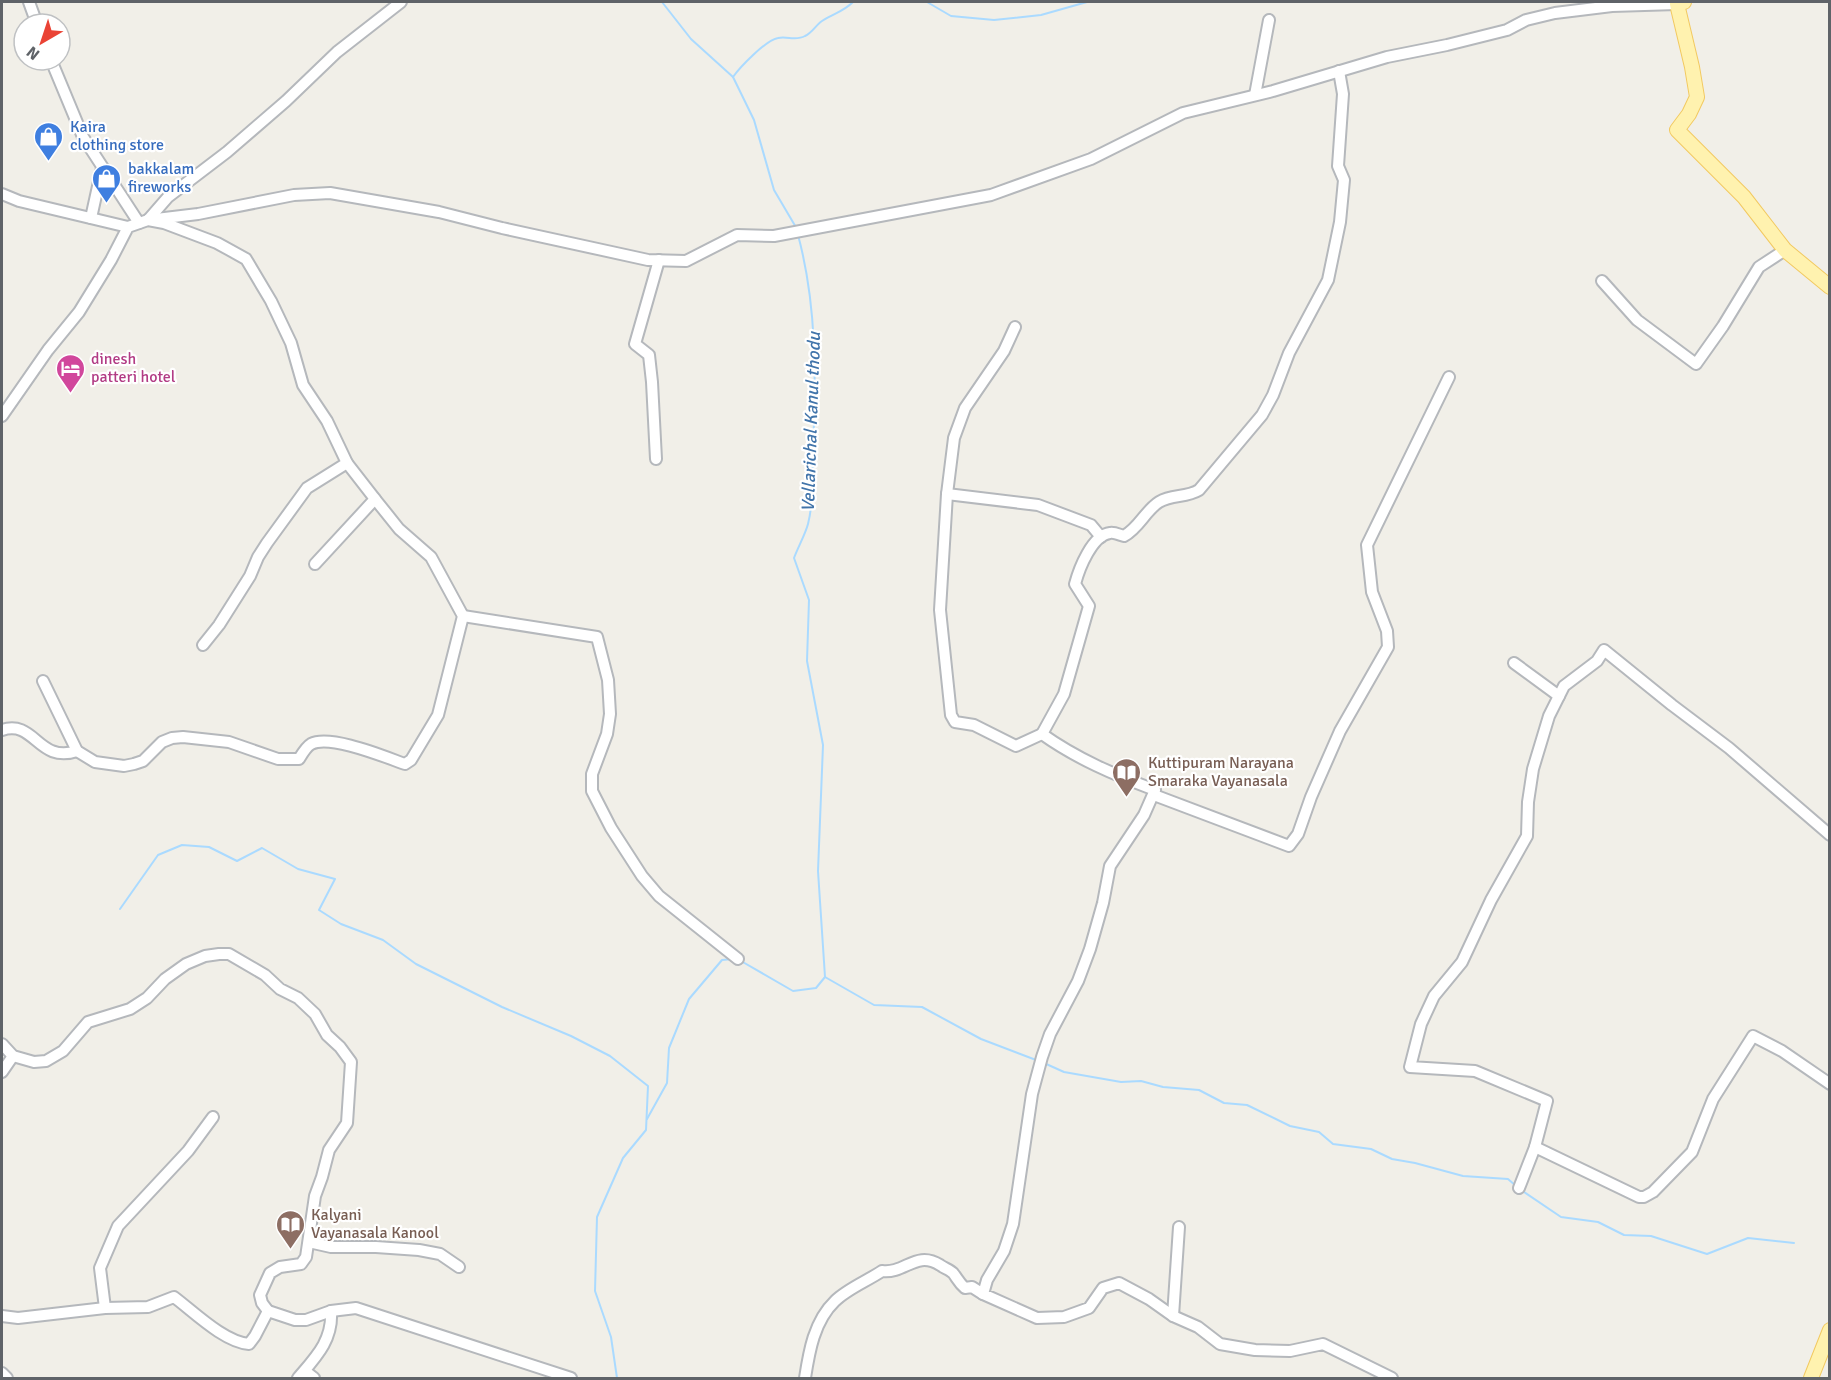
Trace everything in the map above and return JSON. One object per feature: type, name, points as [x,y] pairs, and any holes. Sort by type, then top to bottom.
[{"type":"main road","points":[[1680,3],[1697,97],[1689,114],[1677,130],[1744,197],[1785,250],[1830,287]]},
{"type":"main road","points":[[1811,1378],[1830,1330]]},
{"type":"street","points":[[143,221],[168,197],[227,152],[286,101],[337,52],[401,2]]},
{"type":"street","points":[[2,194],[128,227],[143,221],[198,214],[294,195],[330,192],[439,212],[648,260],[686,261],[737,235],[774,236],[991,195],[1091,159],[1183,113],[1387,57],[1507,30],[1526,20],[1554,13],[1612,6],[1680,3]]},
{"type":"street","points":[[1255,95],[1269,20]]},
{"type":"street","points":[[1015,327],[1004,351],[965,408],[954,438],[947,494],[940,610],[951,715],[955,722],[974,725],[1016,746],[1042,734],[1064,694],[1089,606],[1075,584],[1089,551],[1101,537],[1110,533],[1124,536],[1133,531],[1157,503],[1172,496],[1189,496],[1199,490],[1248,433],[1273,395],[1289,353],[1328,280],[1340,222],[1344,180],[1338,166],[1343,94],[1341,70]]},
{"type":"street","points":[[43,681],[77,751],[94,762],[124,766],[143,761],[162,742],[172,738],[229,742],[278,759],[298,759],[309,745],[320,742],[356,747],[405,764],[411,760],[438,715],[463,616],[431,558],[399,529],[347,463],[327,421],[303,385],[291,343],[271,301],[246,259],[217,243],[164,223],[143,221],[102,168],[83,137],[56,72]]},
{"type":"street","points":[[91,218],[102,168]]},
{"type":"street","points":[[2,416],[48,350],[79,312],[128,227]]},
{"type":"street","points":[[1602,281],[1637,320],[1696,364],[1724,326],[1758,267],[1785,250]]},
{"type":"street","points":[[656,459],[652,382],[648,356],[635,344],[659,260]]},
{"type":"street","points":[[1154,795],[1289,846],[1298,834],[1340,731],[1389,647],[1387,631],[1372,592],[1367,545],[1449,377]]},
{"type":"street","points":[[203,645],[219,625],[250,576],[262,550],[307,488],[347,463]]},
{"type":"street","points":[[947,494],[1038,506],[1091,525],[1101,537]]},
{"type":"street","points":[[315,564],[375,499]]},
{"type":"street","points":[[463,616],[597,637],[608,680],[610,714],[607,734],[592,774],[592,791],[610,828],[642,876],[659,896],[738,959]]},
{"type":"street","points":[[1519,1188],[1535,1147],[1547,1101],[1475,1071],[1410,1067],[1421,1024],[1434,996],[1462,962],[1491,900],[1527,836],[1528,802],[1533,769],[1549,716],[1564,686],[1597,661],[1604,650],[1729,748],[1830,835]]},
{"type":"street","points":[[1514,663],[1559,696]]},
{"type":"street","points":[[2,730],[17,728],[30,734],[37,743],[61,755],[77,751]]},
{"type":"street","points":[[983,1294],[987,1280],[1004,1251],[1013,1224],[1028,1116],[1040,1062],[1050,1034],[1078,981],[1090,949],[1103,903],[1110,866],[1144,815],[1155,790],[1082,760],[1042,734]]},
{"type":"street","points":[[2,1044],[14,1056],[34,1062],[46,1061],[63,1051],[88,1022],[130,1009],[147,998],[165,979],[186,964],[205,956],[229,954],[265,975],[280,989],[298,998],[315,1014],[327,1035],[351,1062],[347,1123],[329,1150],[312,1208],[306,1257],[301,1264],[280,1266],[270,1273],[260,1295],[262,1304],[268,1311],[295,1320],[306,1320],[331,1311],[356,1308],[571,1378]]},
{"type":"street","points":[[1535,1147],[1639,1197],[1644,1197],[1653,1192],[1692,1152],[1713,1099],[1753,1036],[1782,1051],[1830,1084]]},
{"type":"street","points":[[2,1072],[14,1056]]},
{"type":"street","points":[[105,1308],[100,1268],[118,1226],[188,1151],[213,1117]]},
{"type":"street","points":[[1173,1316],[1179,1227]]},
{"type":"street","points":[[309,1242],[331,1246],[419,1250],[440,1254],[459,1267]]},
{"type":"street","points":[[805,1378],[810,1345],[828,1309],[836,1300],[882,1271],[892,1272],[920,1259],[936,1263],[953,1273],[958,1283],[964,1288],[972,1287],[1037,1318],[1064,1317],[1089,1308],[1103,1288],[1119,1283],[1149,1299],[1173,1316],[1198,1327],[1220,1344],[1255,1350],[1290,1351],[1323,1344],[1392,1378]]},
{"type":"street","points":[[2,1316],[18,1318],[105,1308],[148,1307],[174,1297],[225,1335],[238,1343],[249,1344],[268,1311]]},
{"type":"street","points":[[314,1378],[302,1375],[328,1338],[332,1324],[331,1311]]},
{"type":"street","points":[[2,1373],[7,1378]]},
{"type":"waterway","name":"Vellarichal Kanul thodu","points":[[662,2],[691,39],[733,77],[754,120],[774,190],[797,229]]},
{"type":"waterway","points":[[733,77],[747,61],[773,40],[805,36],[822,21],[853,2]]},
{"type":"waterway","points":[[927,2],[951,16],[994,20],[1041,15],[1087,2]]},
{"type":"waterway","name":"Vellarichal Kanul thodu","points":[[741,961],[793,991],[816,988],[825,977],[818,871],[823,745],[807,661],[809,600],[794,558],[810,515],[815,396],[812,315],[798,235]]},
{"type":"waterway","points":[[120,909],[158,855],[182,845],[209,847],[237,861],[262,848],[298,869],[335,879],[319,910],[341,924],[383,940],[416,964],[502,1007],[571,1036],[610,1056],[648,1086],[646,1130],[623,1158],[597,1217],[595,1291],[611,1337],[617,1378]]},
{"type":"waterway","name":"Vellarichal Kanul thodu","points":[[647,1119],[667,1083],[669,1048],[689,999],[722,960],[733,959]]},
{"type":"waterway","points":[[825,977],[874,1005],[922,1007],[981,1039],[1036,1060]]},
{"type":"waterway","points":[[1044,1063],[1064,1072],[1121,1082],[1141,1081],[1163,1087],[1199,1090],[1224,1103],[1247,1105],[1290,1126],[1319,1132],[1333,1144],[1371,1149],[1392,1159],[1463,1176],[1508,1179],[1516,1186]]},
{"type":"waterway","points":[[1521,1190],[1561,1217],[1598,1222],[1624,1235],[1651,1236],[1707,1254],[1748,1238],[1794,1243]]},
{"type":"place","name":"Kaira clothing store","points":[[49,162]]},
{"type":"place","name":"bakkalam fireworks","points":[[107,204]]},
{"type":"place","name":"dinesh patteri hotel","points":[[70,394]]},
{"type":"place","name":"Kuttipuram Narayana Smaraka Vayanasala","points":[[1127,798]]},
{"type":"place","name":"Kalyani Vayanasala Kanool","points":[[290,1250]]}]
